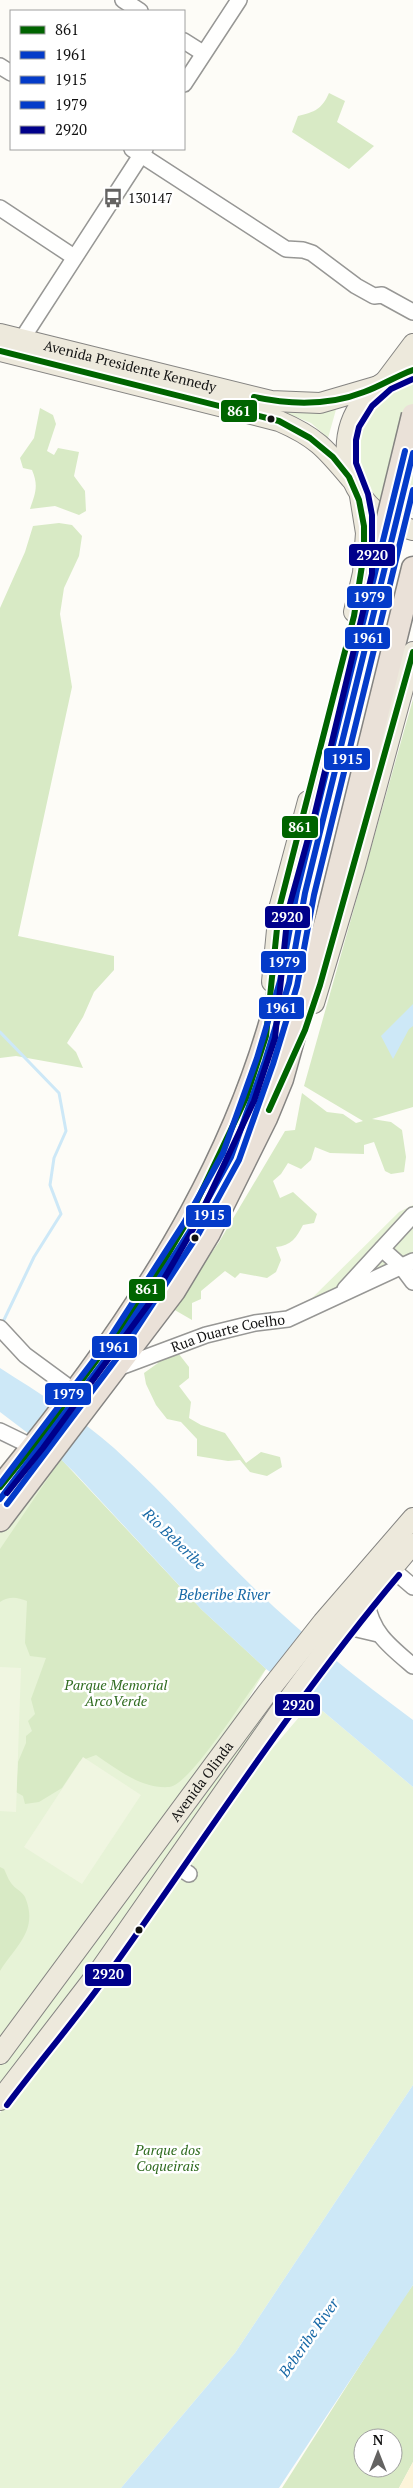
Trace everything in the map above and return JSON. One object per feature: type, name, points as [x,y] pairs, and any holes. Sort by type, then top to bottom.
[{"type":"highway","points":[[0,1520],[40,1448],[78,1396],[142,1297],[188,1220],[246,1098],[266,1036],[290,945],[296,897],[413,415]]},
{"type":"highway","points":[[78,1396],[115,1369],[174,1291],[205,1240],[266,1118],[282,1079],[327,918],[413,568]]},
{"type":"highway","points":[[0,1487],[40,1448]]},
{"type":"main road","name":"Avenida Presidente Kennedy","points":[[0,334],[271,401],[320,403],[382,383],[413,370]]},
{"type":"main road","points":[[266,1036],[279,908],[305,815],[363,573],[366,533],[346,453],[349,428],[360,404],[382,383],[413,344]]},
{"type":"main road","name":"Avenida Presidente Kennedy","points":[[0,351],[279,421],[306,433],[316,441],[384,519],[413,530]]},
{"type":"main road","points":[[282,1079],[305,1030],[320,985],[413,652]]},
{"type":"main road","name":"Avenida Olinda","points":[[0,2100],[100,1970],[182,1869],[335,1627],[413,1518]]},
{"type":"main road","name":"Avenida Olinda","points":[[0,2054],[267,1693],[335,1627],[366,1600],[413,1544]]},
{"type":"street","points":[[123,0],[138,10]]},
{"type":"street","points":[[185,82],[239,0]]},
{"type":"street","points":[[185,42],[203,53]]},
{"type":"street","points":[[22,340],[139,151],[286,249],[303,250],[312,253],[356,286],[374,296],[382,295],[413,312]]},
{"type":"street","points":[[0,208],[74,257]]},
{"type":"street","name":"Rua Duarte Coelho","points":[[339,1296],[413,1215]]},
{"type":"street","points":[[382,1249],[407,1264],[413,1282]]},
{"type":"street","name":"Rua Duarte Coelho","points":[[115,1369],[206,1335],[255,1323],[288,1319],[407,1264]]},
{"type":"street","points":[[2,1330],[25,1354],[78,1396]]},
{"type":"street","points":[[0,1431],[40,1448]]},
{"type":"street","points":[[392,1569],[413,1588]]},
{"type":"street","points":[[366,1600],[369,1618],[378,1634],[413,1666]]},
{"type":"street","points":[[335,1627],[378,1634]]},
{"type":"green space","points":[[329,93],[345,101],[337,122],[374,146],[349,169],[292,132],[298,116],[317,109],[324,103]]},
{"type":"green space","points":[[413,382],[413,514],[389,507],[372,492],[361,472],[358,449],[361,426],[371,406],[388,390]]},
{"type":"green space","points":[[212,397],[337,406],[328,438],[311,423],[296,417]]},
{"type":"green space","points":[[40,408],[53,415],[56,424],[47,451],[54,455],[58,448],[79,452],[74,476],[85,491],[86,511],[79,515],[55,506],[30,509],[36,485],[32,470],[23,468],[20,458],[34,438]]},
{"type":"green space","points":[[59,523],[72,525],[82,536],[79,556],[64,588],[60,614],[72,687],[18,936],[114,956],[114,970],[94,992],[83,1017],[67,1043],[76,1052],[83,1068],[16,1056],[0,1058],[0,608],[25,552],[33,526]]},
{"type":"green space","points":[[413,699],[413,1107],[372,1119],[391,1122],[402,1130],[406,1157],[404,1172],[391,1174],[385,1171],[374,1142],[364,1145],[364,1154],[330,1153],[315,1147],[311,1160],[301,1169],[288,1163],[281,1174],[273,1181],[280,1198],[293,1192],[317,1214],[314,1223],[303,1225],[290,1243],[276,1247],[281,1260],[276,1272],[267,1278],[240,1273],[235,1278],[225,1271],[201,1291],[201,1299],[192,1303],[192,1320],[173,1309],[219,1242],[285,1131],[295,1130],[302,1093],[327,1112],[343,1114],[356,1123],[363,1121],[304,1086]]},
{"type":"green space","points":[[413,1205],[413,1258],[305,1305],[399,1212]]},
{"type":"green space","points":[[175,1349],[189,1367],[189,1378],[179,1386],[191,1402],[189,1418],[201,1425],[225,1433],[246,1463],[261,1452],[280,1457],[282,1467],[267,1476],[250,1472],[240,1460],[228,1461],[197,1456],[197,1439],[181,1422],[167,1419],[156,1405],[146,1384],[144,1373],[158,1363],[157,1356]]},
{"type":"green space","name":"Parque Memorial ArcoVerde","points":[[54,1453],[202,1610],[266,1669],[208,1767],[0,2049],[0,1527]]},
{"type":"green space","name":"Parque Memorial ArcoVerde","points":[[61,1459],[202,1610],[266,1669],[204,1755],[178,1783],[169,1787],[149,1785],[121,1772],[96,1755],[80,1761],[62,1788],[39,1802],[25,1804],[23,1796],[16,1792],[18,1762],[26,1743],[26,1736],[32,1731],[28,1721],[35,1714],[31,1699],[46,1658],[30,1656],[25,1643],[27,1601],[13,1598],[0,1602],[0,1549]]},
{"type":"green space","points":[[0,1667],[21,1668],[16,1812],[0,1811]]},
{"type":"green space","points":[[272,1702],[278,1704],[119,1928],[0,2085],[0,2061]]},
{"type":"green space","name":"Parque dos Coqueirais","points":[[312,1702],[413,1787],[413,2085],[235,2353],[121,2488],[0,2488],[0,2113],[174,1864]]},
{"type":"green space","points":[[83,1757],[141,1795],[82,1884],[24,1847]]},
{"type":"green space","points":[[0,1867],[4,1869],[9,1880],[25,1897],[29,1909],[29,1919],[24,1937],[0,1971]]},
{"type":"green space","points":[[413,2285],[413,2462],[399,2488],[282,2488]]},
{"type":"sand","points":[[413,2462],[413,2488],[399,2488]]},
{"type":"water","points":[[413,1004],[413,1026],[409,1029],[393,1059],[381,1036]]},
{"type":"water","name":"Beberibe River","points":[[0,1368],[73,1416],[114,1448],[151,1483],[238,1573],[294,1625],[413,1720],[413,1787],[312,1702],[266,1669],[202,1610],[74,1472],[54,1453],[0,1412]]},
{"type":"water","points":[[413,2085],[413,2285],[279,2488],[121,2488],[235,2353]]},
{"type":"waterway","points":[[0,1032],[59,1093],[66,1131],[54,1158],[50,1185],[61,1214],[34,1257],[2,1324]]},
{"type":"transit line","name":"861","points":[[0,351],[279,421],[310,438],[333,457],[349,477],[359,500],[364,526],[364,553],[354,616],[279,909],[266,1036],[246,1098],[188,1220],[143,1297],[36,1443],[0,1487]]},
{"type":"transit line","name":"861","points":[[254,397],[296,403],[337,400],[370,390],[413,370]]},
{"type":"transit line","name":"2920","points":[[7,1493],[43,1448],[151,1301],[196,1224],[254,1101],[275,1038],[288,911],[314,817],[372,574],[372,515],[368,494],[356,463],[356,440],[359,427],[372,406],[391,389],[413,379]]},
{"type":"transit line","name":"1979","points":[[0,1484],[106,1344],[184,1223],[223,1153],[257,1058],[280,981],[297,891],[405,451]]},
{"type":"transit line","name":"1961","points":[[0,1499],[113,1349],[192,1228],[231,1157],[265,1061],[289,983],[305,893],[413,453]]},
{"type":"transit line","name":"1915","points":[[7,1504],[120,1354],[199,1233],[239,1160],[273,1064],[297,986],[314,895],[413,490]]},
{"type":"transit line","name":"861","points":[[269,1110],[305,1030],[320,985],[413,652]]},
{"type":"transit line","name":"2920","points":[[7,2105],[109,1973],[250,1771],[322,1672],[399,1575]]},
{"type":"place","name":"130147","points":[[113,198]]},
{"type":"water label","name":"Rio Beberibe","points":[[174,1539]]}]
